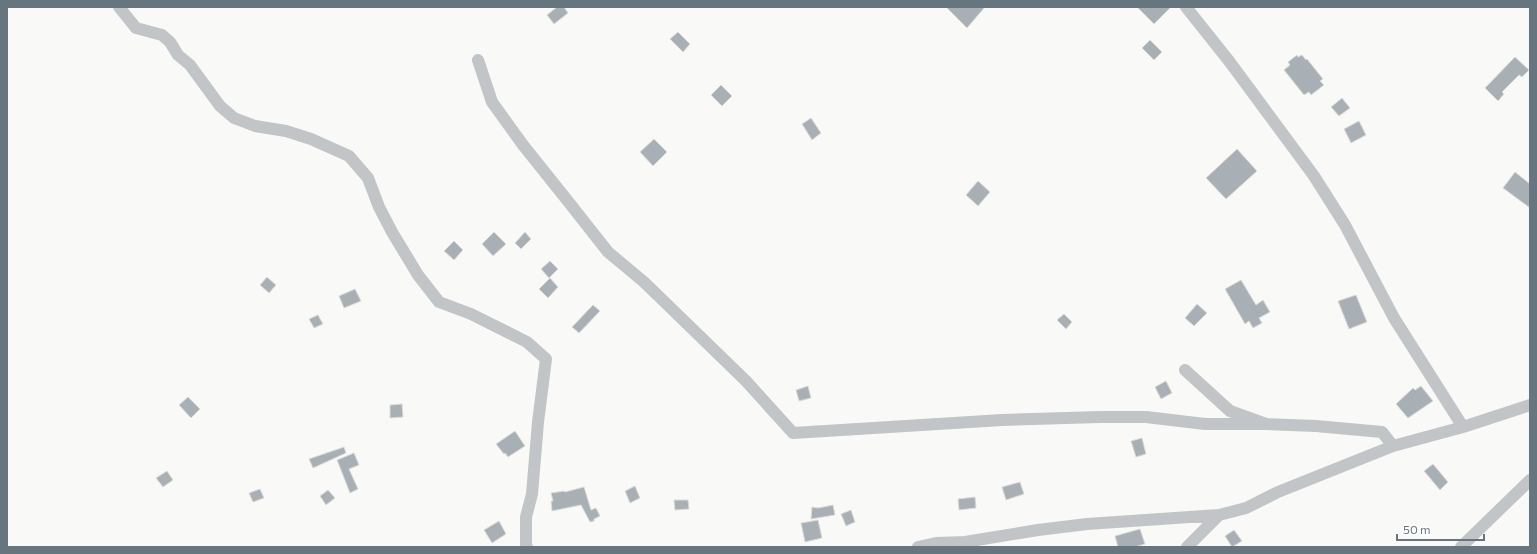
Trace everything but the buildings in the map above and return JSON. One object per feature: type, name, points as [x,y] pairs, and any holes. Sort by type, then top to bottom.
[{"type":"street","points":[[119,7],[136,28],[162,35],[170,42],[178,55],[190,65],[220,106],[234,118],[255,126],[293,133],[311,139],[349,156],[368,178],[378,208],[418,275],[439,302],[471,314],[527,342],[546,359],[538,422],[532,494],[526,517],[527,547]]},
{"type":"street","points":[[1186,7],[1229,61],[1314,176],[1345,225],[1394,318],[1463,427]]},
{"type":"street","points":[[478,60],[492,102],[523,145],[608,252],[644,282],[741,376],[793,433],[1002,420],[1146,417],[1205,424],[1316,426],[1382,432],[1392,446]]},
{"type":"street","points":[[1185,370],[1230,411],[1266,424]]},
{"type":"street","points":[[918,547],[936,543],[965,542],[1038,530],[1087,524],[1219,515],[1246,508],[1278,492],[1392,446],[1463,427],[1530,405]]},
{"type":"street","points":[[1461,547],[1530,480]]},
{"type":"street","points":[[1187,547],[1219,515]]}]
